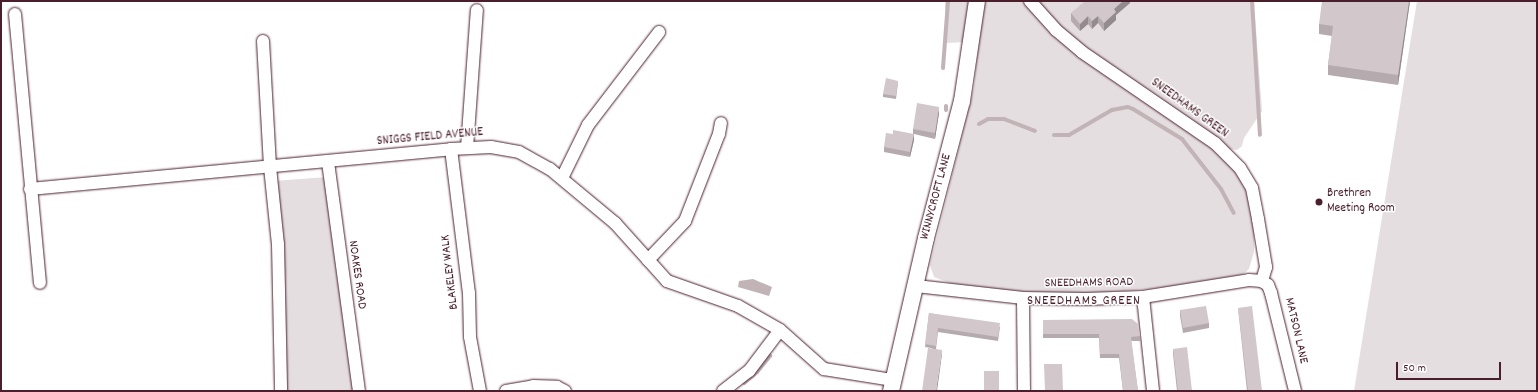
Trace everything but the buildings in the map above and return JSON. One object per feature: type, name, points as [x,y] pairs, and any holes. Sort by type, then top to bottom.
[{"type":"street","name":"WINNYCROFT LANE","points":[[892,386],[962,101],[977,1]]},
{"type":"street","name":"SNEEDHAMS GREEN","points":[[1030,1],[1056,30],[1082,52],[1215,142],[1240,168],[1252,188],[1258,218],[1266,267],[1262,280]]},
{"type":"street","points":[[467,148],[477,10]]},
{"type":"street","points":[[15,14],[30,189],[40,283]]},
{"type":"street","points":[[562,178],[588,125],[659,32]]},
{"type":"street","points":[[263,41],[270,167],[278,244],[281,391]]},
{"type":"street","points":[[648,260],[685,221],[721,123]]},
{"type":"street","name":"SNIGGS FIELD AVENUE","points":[[30,189],[328,162],[450,149],[491,147],[519,152],[562,178],[615,222],[667,281],[738,306],[780,330],[824,369],[892,386]]},
{"type":"street","name":"BLAKELEY WALK","points":[[450,149],[469,293],[470,337],[480,391]]},
{"type":"street","name":"NOAKES ROAD","points":[[328,162],[359,391]]},
{"type":"street","name":"SNEEDHAMS ROAD","points":[[916,286],[1023,298],[1086,300],[1144,297],[1249,280],[1262,280]]},
{"type":"street","name":"MATSON LANE","points":[[1262,280],[1268,285],[1271,293],[1295,391]]},
{"type":"street","points":[[1144,297],[1154,391]]},
{"type":"street","points":[[1023,298],[1024,391]]},
{"type":"street","points":[[723,391],[749,371],[780,330]]},
{"type":"street","points":[[506,391],[533,386],[556,387],[565,391]]},
{"type":"shaded area","points":[[945,1],[971,1],[966,42],[946,43]]},
{"type":"shaded area","name":"SNEEDHAMS GREEN","points":[[983,1],[1024,1],[1044,21],[1196,132],[1244,180],[1254,225],[1254,252],[1249,269],[1242,275],[1229,278],[1165,288],[1081,294],[1027,293],[952,284],[934,277],[930,265],[974,87]]},
{"type":"shaded area","points":[[1037,1],[1254,1],[1262,111],[1244,138],[1242,146],[1237,150],[1229,149],[1174,108],[1116,71],[1070,36]]},
{"type":"shaded area","points":[[1417,1],[1537,1],[1537,391],[1354,391]]},
{"type":"shaded area","points":[[327,177],[355,391],[285,391],[274,181]]},
{"type":"shaded area","points":[[753,279],[772,287],[769,296],[738,287],[739,281]]},
{"type":"waterway","points":[[943,68],[948,1]]},
{"type":"waterway","points":[[1252,1],[1260,135]]},
{"type":"waterway","points":[[1054,135],[1069,135],[1112,110],[1128,107],[1133,109],[1182,139],[1221,189],[1234,213]]},
{"type":"waterway","points":[[979,124],[988,119],[1004,119],[1035,131]]},
{"type":"waterway","points":[[744,383],[757,372],[770,356]]},
{"type":"place","name":"Brethren Meeting Room","points":[[1319,202]]},
{"type":"district","name":"SNEEDHAMS GREEN","points":[[1084,301]]}]
